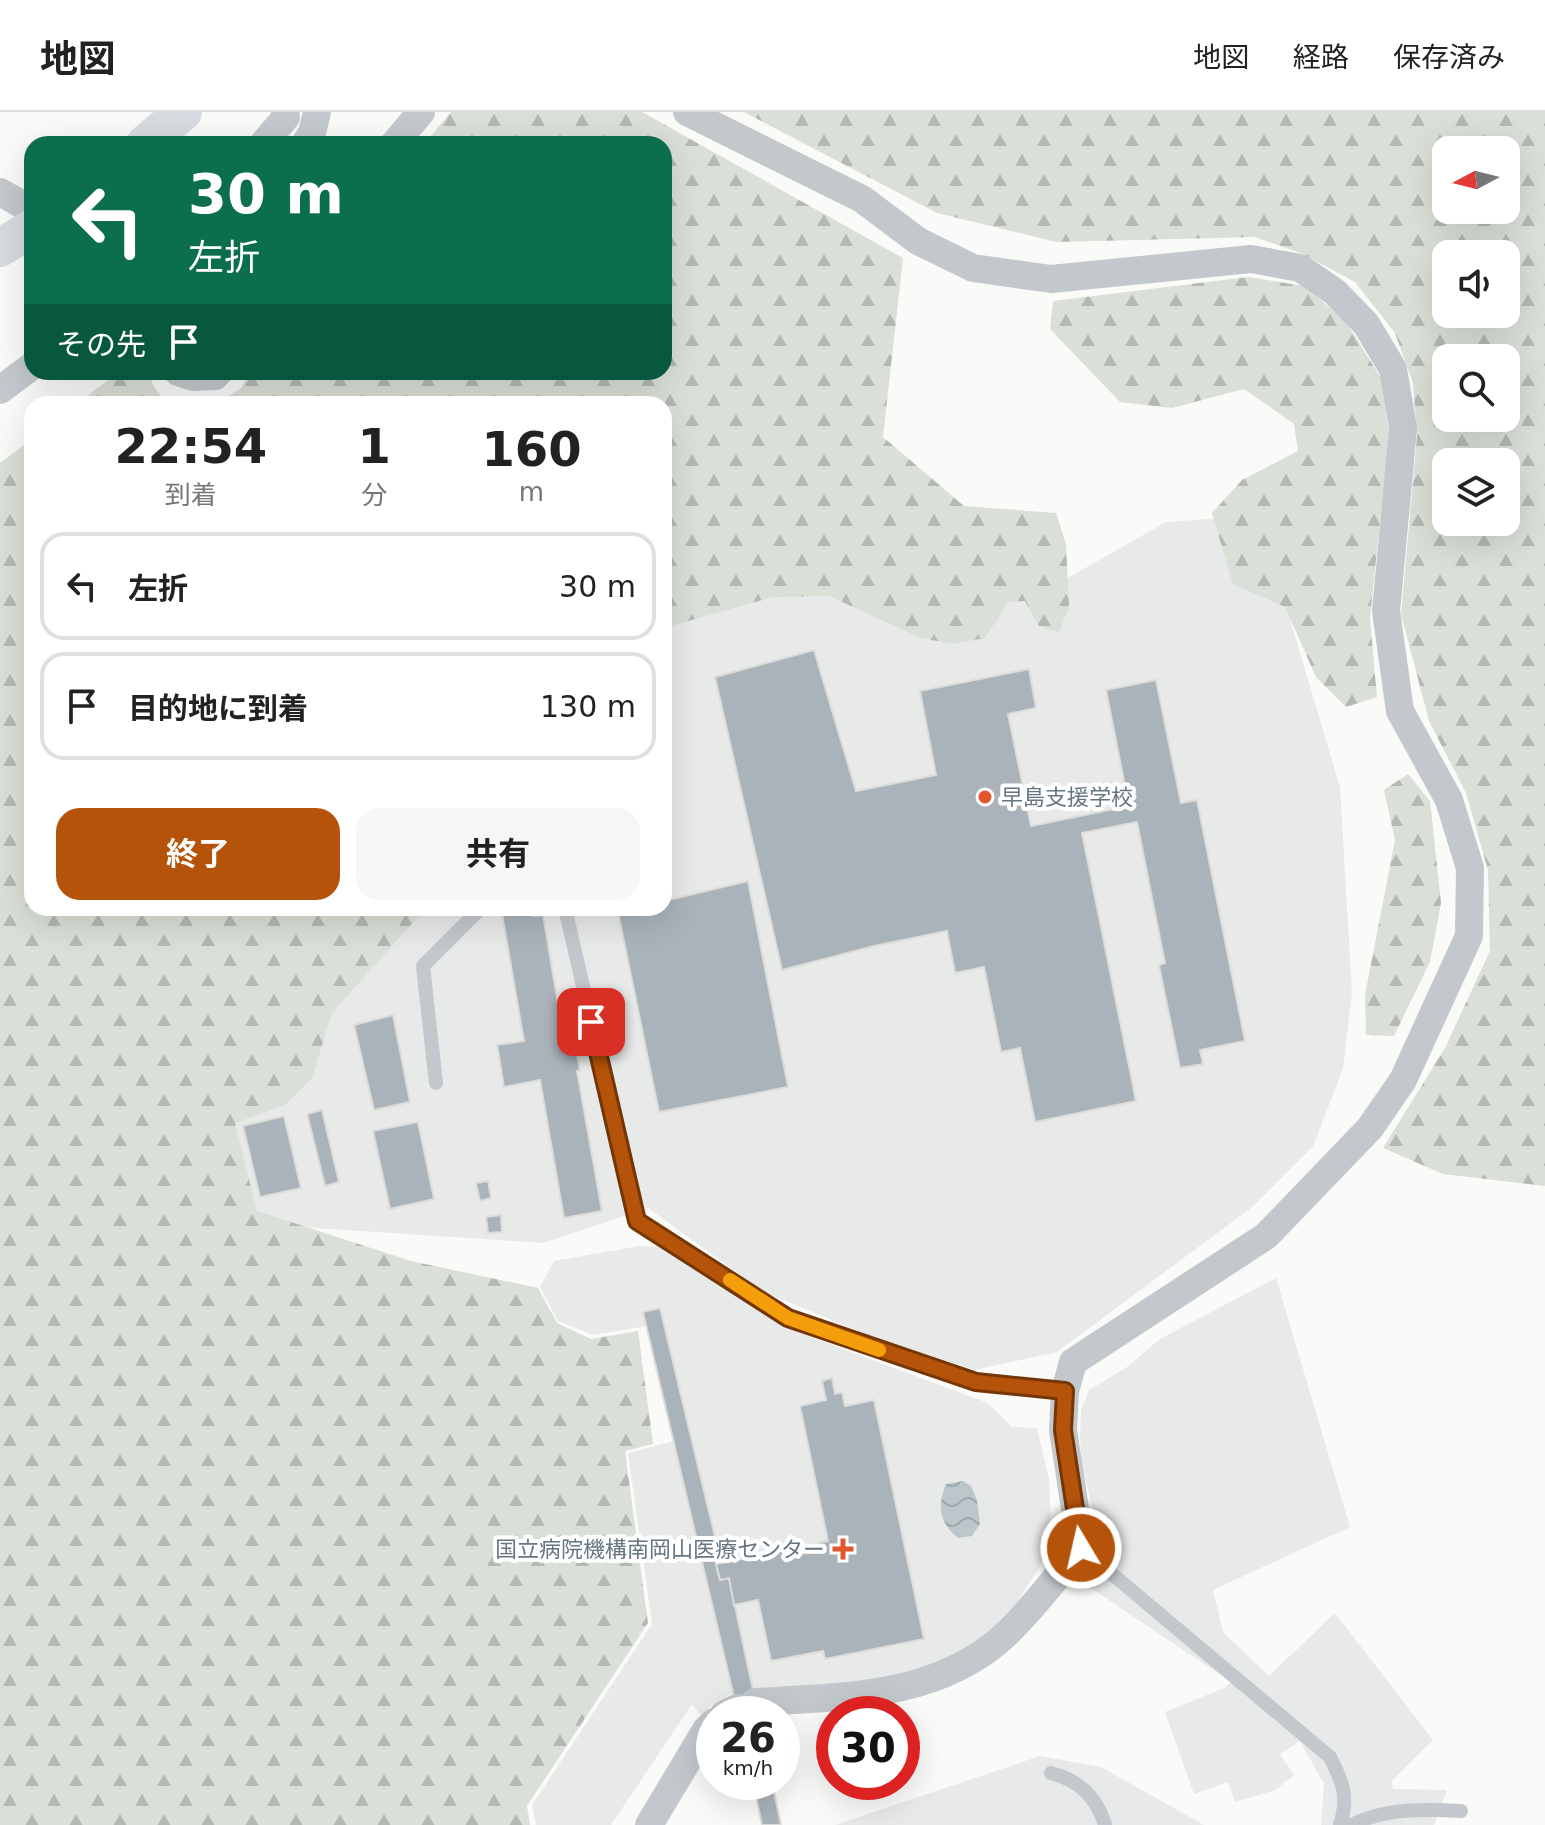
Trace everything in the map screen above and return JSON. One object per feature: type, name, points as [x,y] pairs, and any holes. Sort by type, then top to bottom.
[{"type":"main road","points":[[154,136],[183,112]]},
{"type":"main road","points":[[0,248],[24,233]]},
{"type":"street","points":[[270,136],[286,117],[285,112]]},
{"type":"street","points":[[310,136],[317,112]]},
{"type":"street","points":[[401,136],[421,112]]},
{"type":"street","points":[[687,112],[862,199],[918,241],[973,268],[1051,279],[1251,259],[1300,268],[1335,292],[1366,324],[1393,369],[1403,428],[1386,611],[1400,711],[1449,800],[1470,868],[1469,936],[1403,1080],[1370,1128],[1266,1236],[1073,1362],[1065,1391],[1063,1430],[1081,1548],[1005,1635],[973,1661],[912,1685],[800,1702]]},
{"type":"street","points":[[0,192],[24,207]]},
{"type":"street","points":[[0,390],[24,372]]},
{"type":"street","points":[[649,1825],[696,1747]]},
{"type":"lane","points":[[436,1083],[423,966],[473,916]]},
{"type":"lane","points":[[567,916],[637,1221],[788,1318],[976,1382],[1065,1391]]},
{"type":"lane","points":[[1081,1548],[1330,1757],[1342,1781],[1346,1805],[1340,1825]]},
{"type":"lane","points":[[1051,1773],[1066,1776],[1086,1789],[1100,1810],[1105,1825]]},
{"type":"lane","points":[[1352,1825],[1361,1820],[1419,1810],[1461,1811]]},
{"type":"shaded area","points":[[1237,517],[1273,562],[1340,787],[1352,993],[1343,1069],[1313,1146],[1251,1208],[1057,1352],[974,1370],[871,1336],[764,1292],[648,1208],[543,1243],[239,1223],[214,1119],[365,916],[672,916],[672,615],[691,599],[846,586],[1043,592],[1166,522]]},
{"type":"shaded area","name":"国立病院機構南岡山医療センター","points":[[639,1246],[661,1247],[803,1334],[988,1403],[1012,1427],[1037,1428],[1049,1479],[1051,1531],[1039,1568],[1017,1602],[979,1642],[950,1660],[883,1678],[842,1685],[752,1688],[727,1696],[696,1696],[696,1709],[692,1704],[611,1825],[536,1825],[532,1805],[652,1624],[628,1453],[674,1441],[647,1326],[593,1335],[558,1321],[540,1287],[554,1261]]},
{"type":"shaded area","points":[[1276,1278],[1350,1527],[1213,1590],[1223,1632],[1269,1676],[1335,1613],[1433,1740],[1392,1781],[1393,1789],[1447,1790],[1434,1825],[1321,1825],[1324,1784],[1300,1741],[1280,1754],[1294,1775],[1275,1790],[1235,1802],[1228,1782],[1194,1794],[1165,1712],[1224,1688],[1231,1682],[1088,1586],[1073,1588],[1097,1525],[1082,1466],[1080,1440],[1081,1410],[1089,1390],[1127,1367],[1160,1339]]},
{"type":"shaded area","points":[[1040,1756],[1101,1767],[1204,1825],[835,1825],[909,1800],[920,1800],[920,1796]]},
{"type":"green space","points":[[451,112],[642,112],[903,258],[883,437],[964,506],[1056,513],[1066,544],[1069,607],[1059,632],[1039,626],[1025,601],[1008,602],[985,638],[953,644],[921,638],[829,596],[773,597],[672,626],[672,396],[229,396],[241,388],[246,380],[672,380],[672,136],[431,136]]},
{"type":"green space","points":[[744,112],[1545,112],[1545,1186],[1443,1174],[1383,1148],[1445,1048],[1490,951],[1488,870],[1466,793],[1429,721],[1401,614],[1417,436],[1413,383],[1395,333],[1355,282],[1303,254],[1255,237],[1056,242],[937,213]]},
{"type":"green space","points":[[1248,277],[1304,286],[1345,320],[1381,378],[1389,434],[1370,618],[1377,697],[1346,707],[1316,677],[1285,607],[1233,584],[1212,513],[1242,480],[1298,451],[1294,424],[1244,389],[1172,408],[1120,402],[1050,329],[1053,301]]},
{"type":"green space","points":[[108,380],[151,380],[161,396],[87,396]]},
{"type":"green space","points":[[24,445],[24,916],[419,916],[332,1013],[312,1078],[285,1105],[235,1123],[257,1211],[411,1261],[538,1288],[557,1323],[591,1339],[638,1331],[653,1444],[625,1451],[648,1623],[527,1806],[530,1825],[0,1825],[0,463]]},
{"type":"green space","points":[[1408,774],[1430,801],[1441,903],[1430,962],[1394,1036],[1366,1035],[1365,995],[1395,840],[1384,790]]},
{"type":"water","points":[[963,1481],[971,1486],[977,1500],[980,1524],[972,1536],[958,1538],[943,1520],[941,1500],[946,1484]]},
{"type":"building","points":[[814,650],[856,791],[936,775],[920,691],[1029,669],[1036,708],[1008,714],[1031,826],[1129,806],[1106,690],[1156,680],[1181,803],[1197,800],[1245,1041],[1200,1050],[1203,1064],[1180,1068],[1159,965],[1165,963],[1137,822],[1082,833],[1136,1101],[1035,1122],[1020,1048],[1001,1052],[984,967],[955,973],[947,931],[782,970],[715,677]]},
{"type":"building","points":[[748,881],[788,1087],[659,1112],[619,916],[672,916],[672,899]]},
{"type":"building","points":[[502,916],[543,916],[564,1039],[574,1037],[580,1071],[577,1071],[602,1211],[564,1218],[540,1080],[504,1087],[497,1045],[524,1041]]},
{"type":"building","points":[[393,1015],[410,1102],[374,1110],[354,1025]]},
{"type":"building","points":[[322,1110],[339,1182],[325,1186],[307,1114]]},
{"type":"building","points":[[284,1116],[301,1188],[260,1197],[243,1126]]},
{"type":"building","points":[[418,1122],[434,1199],[390,1209],[373,1131]]},
{"type":"building","points":[[488,1181],[491,1198],[480,1201],[476,1183]]},
{"type":"building","points":[[501,1215],[502,1232],[488,1233],[486,1217]]},
{"type":"building","points":[[660,1308],[721,1562],[716,1564],[720,1580],[729,1578],[754,1696],[734,1696],[643,1312]]},
{"type":"building","points":[[832,1378],[835,1394],[842,1392],[845,1406],[874,1400],[924,1639],[825,1659],[823,1651],[771,1661],[758,1600],[734,1605],[729,1578],[720,1580],[716,1564],[828,1541],[800,1406],[826,1400],[822,1381]]},
{"type":"building","points":[[757,1800],[776,1800],[781,1825],[762,1825]]},
{"type":"slow traffic","points":[[730,1280],[788,1318],[879,1350]]},
{"type":"place","name":"早島支援学校","points":[[985,797]]},
{"type":"place","name":"国立病院機構南岡山医療センター","points":[[843,1549]]},
{"type":"route","points":[[591,1022],[637,1221],[788,1318],[976,1382],[1065,1391],[1063,1430],[1081,1548]]}]
